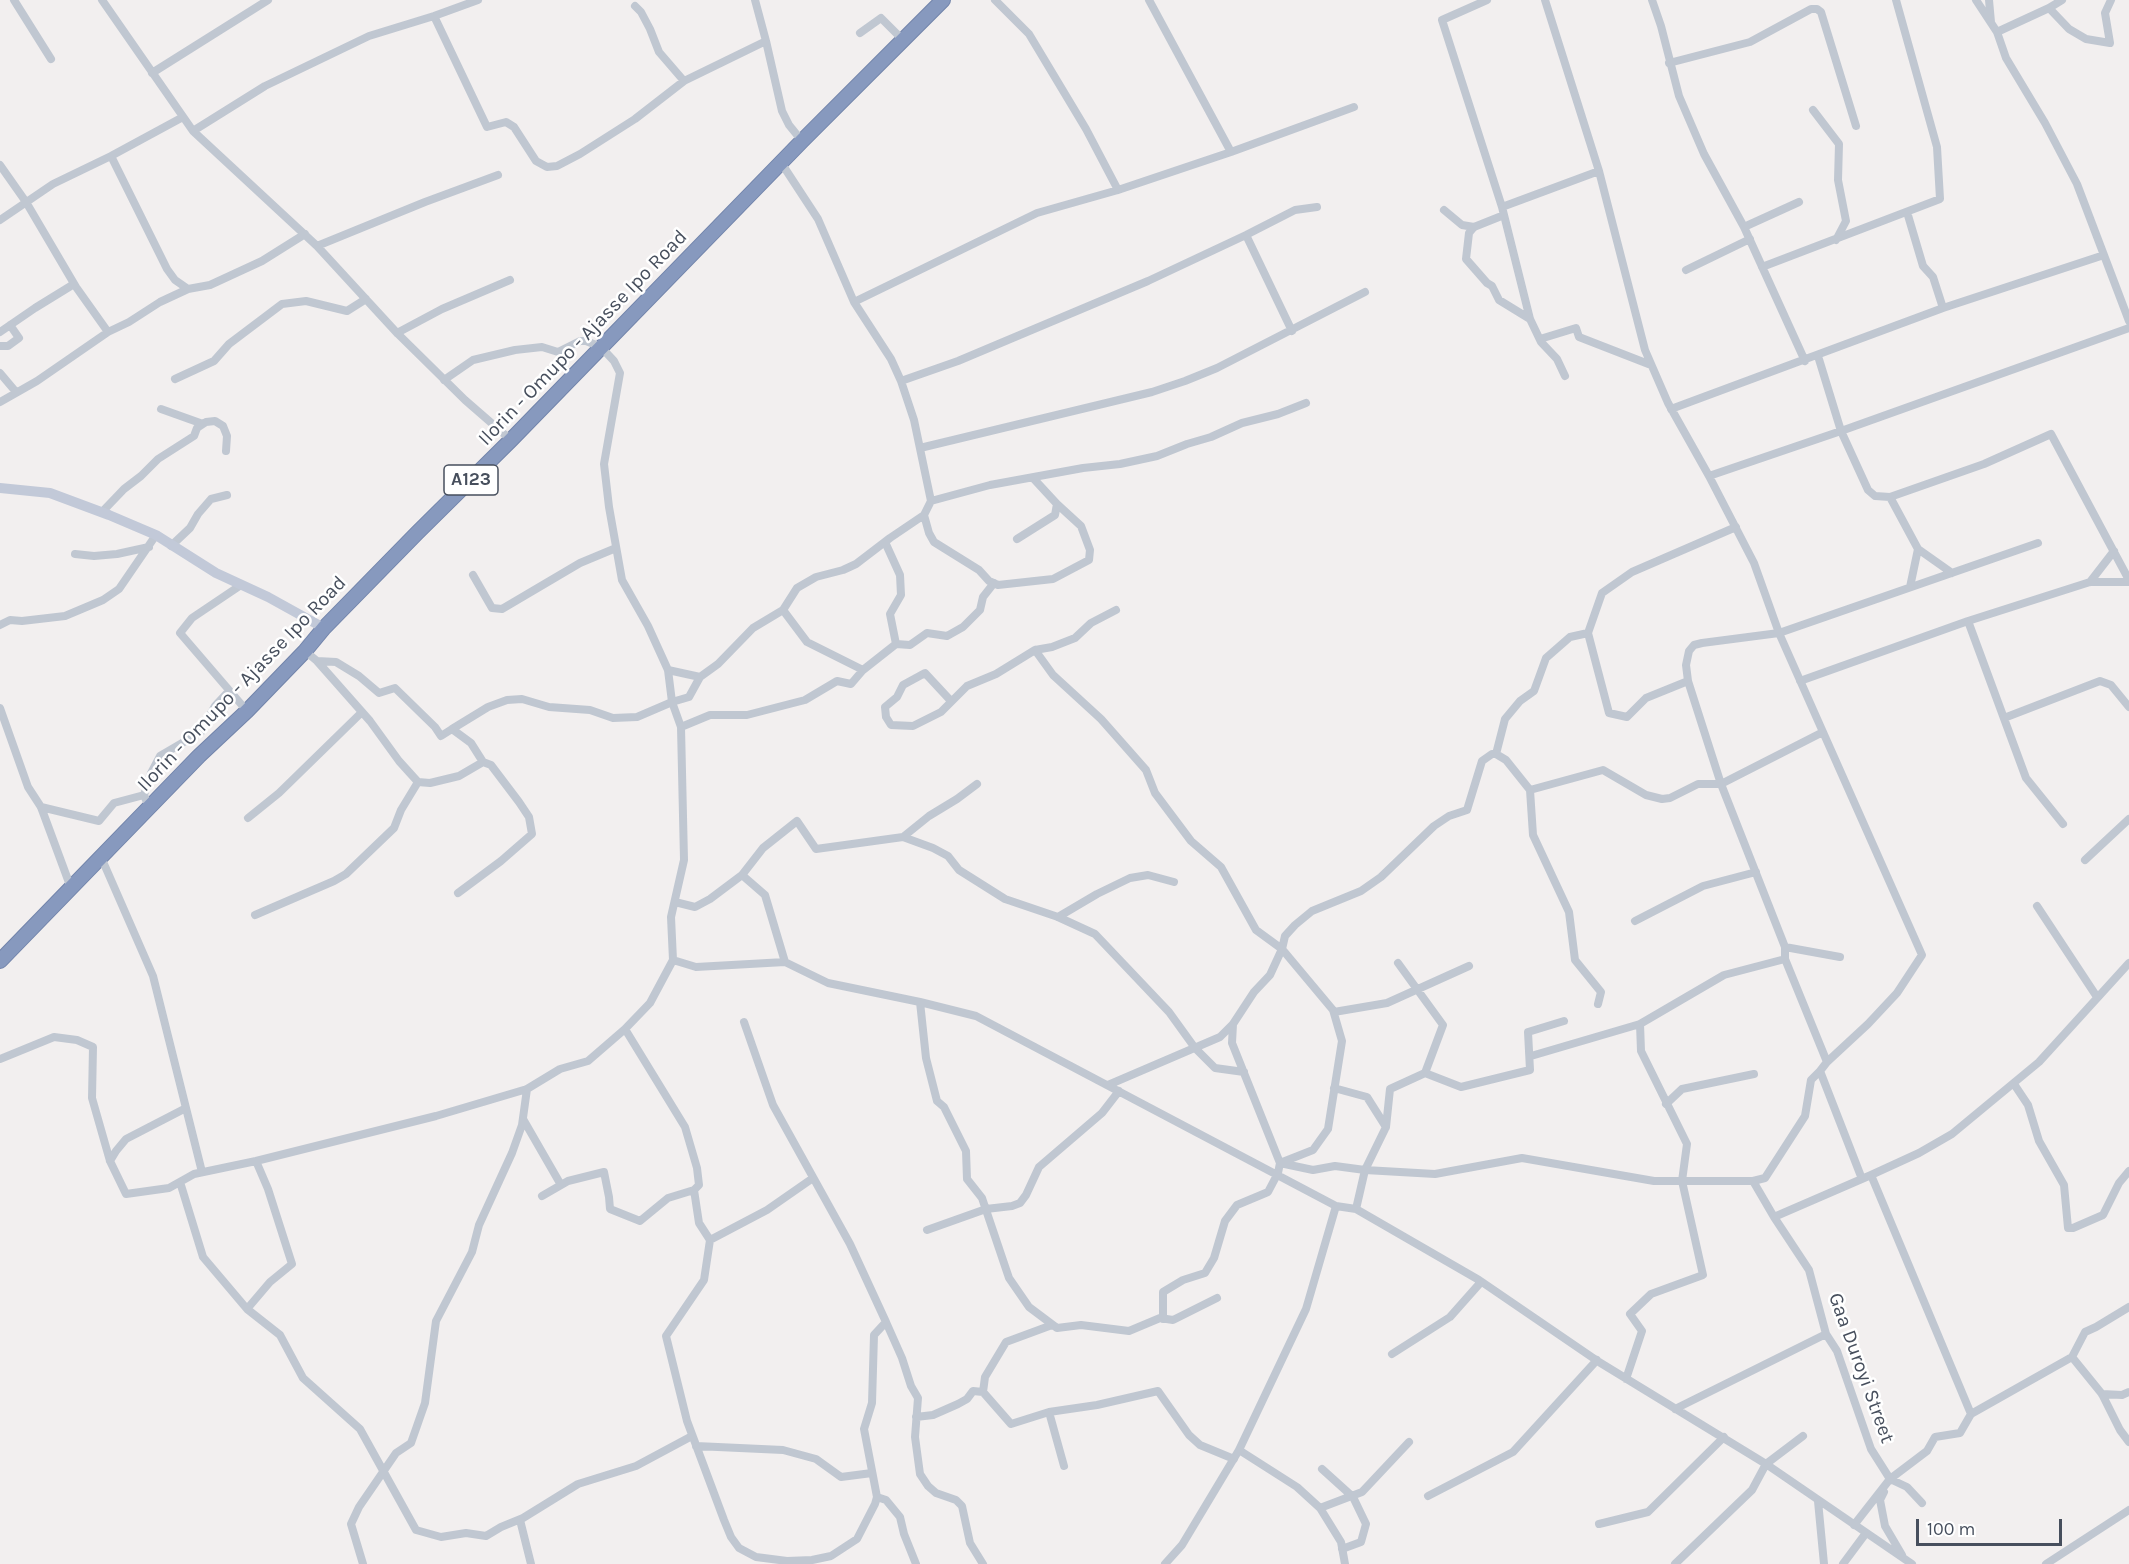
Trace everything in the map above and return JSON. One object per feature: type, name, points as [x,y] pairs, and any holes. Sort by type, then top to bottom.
[{"type":"highway","name":"Ilorin - Omupo - Ajasse Ipo Road","points":[[0,961],[101,857],[147,801],[247,711],[324,628],[943,0]]},
{"type":"street","points":[[14,0],[51,59]]},
{"type":"street","points":[[102,0],[193,130],[305,234],[444,380],[511,440]]},
{"type":"street","points":[[152,73],[268,0]]},
{"type":"street","points":[[193,130],[265,86],[369,36],[478,0]]},
{"type":"street","points":[[754,0],[782,111],[789,126],[802,141]]},
{"type":"street","points":[[995,0],[1029,34],[1086,129],[1118,190]]},
{"type":"street","points":[[1149,0],[1231,152]]},
{"type":"street","points":[[1487,0],[1442,20],[1503,211],[1530,319],[1540,339],[1557,359],[1565,376]]},
{"type":"street","points":[[1280,1163],[1313,1170],[1335,1166],[1436,1174],[1522,1158],[1654,1181],[1753,1181],[1765,1178],[1805,1116],[1811,1080],[1890,1000],[1922,955],[1779,633],[1754,563],[1671,409],[1645,350],[1599,171],[1545,0]]},
{"type":"street","points":[[1652,0],[1661,26],[1678,96],[1704,154],[1750,239],[1805,361]]},
{"type":"street","points":[[1762,267],[1940,200],[1937,147],[1896,0]]},
{"type":"street","points":[[1976,0],[1997,32],[2006,58],[2045,123],[2077,184],[2129,321]]},
{"type":"street","points":[[1989,0],[1991,23]]},
{"type":"street","points":[[1997,32],[2062,0]]},
{"type":"street","points":[[2049,8],[2069,29],[2086,39],[2110,43],[2105,13],[2111,0]]},
{"type":"street","points":[[635,6],[650,29],[659,52],[684,81]]},
{"type":"street","points":[[1669,63],[1750,42],[1811,9],[1817,9],[1821,12],[1856,126]]},
{"type":"street","points":[[434,16],[487,128],[506,122],[514,127],[536,160],[547,167],[557,166],[580,154],[635,119],[684,81],[766,41]]},
{"type":"street","points":[[860,33],[881,18],[903,39]]},
{"type":"street","points":[[854,302],[1037,213],[1118,190],[1231,152],[1354,106]]},
{"type":"street","points":[[1813,110],[1839,144],[1838,180],[1846,221],[1836,240]]},
{"type":"street","points":[[0,219],[53,184],[183,117]]},
{"type":"street","points":[[111,156],[167,269],[175,280],[188,289]]},
{"type":"street","points":[[317,661],[336,662],[359,676],[380,693],[395,688],[435,727],[441,736],[488,706],[507,700],[522,699],[549,707],[590,710],[613,718],[638,717],[689,697],[700,677],[718,664],[753,627],[783,610],[797,588],[807,581],[856,564],[924,515],[931,501],[914,420],[901,381],[891,359],[854,302],[818,219],[782,164]]},
{"type":"street","points":[[0,165],[26,202],[74,284],[108,332]]},
{"type":"street","points":[[1530,319],[1498,300],[1492,286],[1486,283],[1466,259],[1468,233],[1474,227],[1503,211],[1599,171]]},
{"type":"street","points":[[317,246],[498,175]]},
{"type":"street","points":[[1744,227],[1799,202]]},
{"type":"street","points":[[901,381],[958,362],[1089,307],[1246,236],[1295,210],[1317,207]]},
{"type":"street","points":[[1444,210],[1462,225],[1474,227]]},
{"type":"street","points":[[1906,212],[1923,266],[1934,277],[1943,308]]},
{"type":"street","points":[[0,402],[37,381],[108,332],[129,322],[160,302],[188,289],[210,285],[262,261],[305,234]]},
{"type":"street","points":[[1246,236],[1292,331]]},
{"type":"street","points":[[1686,270],[1750,239]]},
{"type":"street","points":[[1671,409],[1943,308],[2104,255]]},
{"type":"street","points":[[397,333],[442,309],[510,280]]},
{"type":"street","points":[[0,332],[74,284]]},
{"type":"street","points":[[920,448],[1152,392],[1217,368],[1365,292]]},
{"type":"street","points":[[175,380],[214,361],[229,344],[282,304],[306,301],[347,311],[366,299]]},
{"type":"street","points":[[0,346],[8,346],[19,338],[10,325]]},
{"type":"street","points":[[1540,339],[1576,328],[1579,337],[1652,365]]},
{"type":"street","points":[[1709,476],[2129,328]]},
{"type":"street","points":[[0,1059],[54,1037],[77,1040],[93,1047],[92,1098],[110,1161],[126,1194],[169,1188],[194,1174],[256,1161],[436,1116],[527,1089],[560,1069],[588,1061],[625,1029],[650,1003],[673,960],[671,917],[684,860],[681,727],[672,702],[668,670],[648,626],[622,580],[616,549],[604,464],[620,373],[614,361],[601,347],[580,341],[558,352],[542,347],[515,350],[473,360],[444,380]]},
{"type":"street","points":[[1800,681],[1968,621],[2090,582],[2129,581],[2051,434],[1984,464],[1890,497],[1875,496],[1868,490],[1841,431],[1818,356]]},
{"type":"street","points":[[0,373],[16,392]]},
{"type":"street","points":[[931,501],[990,485],[1157,456],[1211,437],[1242,423],[1306,404]]},
{"type":"street","points":[[161,409],[203,424]]},
{"type":"street","points":[[102,512],[158,459],[194,436],[197,428],[203,424],[215,421],[223,426],[227,436],[226,451]]},
{"type":"street","points":[[924,515],[934,542],[979,570],[998,585],[1015,585],[1053,579],[1089,560],[1090,550],[1081,526],[1032,478]]},
{"type":"street","points":[[0,488],[50,493],[102,512],[156,536],[216,573],[268,597],[324,628]]},
{"type":"street","points":[[171,546],[190,528],[202,507],[212,499],[227,495]]},
{"type":"street","points":[[1890,497],[1918,549],[1952,573]]},
{"type":"street","points":[[1017,540],[1055,515],[1057,504]]},
{"type":"street","points":[[1688,681],[1646,699],[1627,717],[1609,713],[1588,633],[1602,593],[1632,572],[1736,527]]},
{"type":"street","points":[[0,625],[10,620],[65,616],[103,600],[119,589],[156,536]]},
{"type":"street","points":[[885,542],[900,575],[900,595],[890,614],[896,644]]},
{"type":"street","points":[[1827,1062],[1785,959],[1785,947],[1722,784],[1688,681],[1689,651],[1694,645],[1726,638],[1779,633],[2038,543]]},
{"type":"street","points":[[75,554],[94,556],[117,554],[149,547]]},
{"type":"street","points":[[472,575],[492,608],[502,609],[580,563],[616,549]]},
{"type":"street","points":[[1910,587],[1918,549]]},
{"type":"street","points":[[2090,582],[2114,551]]},
{"type":"street","points":[[681,727],[710,715],[747,715],[805,700],[837,681],[850,684],[863,670],[896,644],[910,645],[927,633],[947,636],[963,627],[980,610],[983,597],[994,583]]},
{"type":"street","points":[[241,585],[192,618],[180,633],[247,711]]},
{"type":"street","points":[[783,610],[807,642],[863,670]]},
{"type":"street","points":[[951,701],[926,674],[903,685],[897,697],[885,707],[886,717],[891,725],[913,726],[940,711],[951,701],[967,686],[996,674],[1035,650],[1053,647],[1075,638],[1091,623],[1116,610]]},
{"type":"street","points":[[1968,621],[2026,778],[2063,824]]},
{"type":"street","points":[[1496,754],[1505,719],[1520,701],[1534,691],[1546,658],[1570,637],[1588,633]]},
{"type":"street","points":[[1035,650],[1053,675],[1101,719],[1146,770],[1155,793],[1191,841],[1221,867],[1256,930],[1282,949],[1334,1012],[1342,1041],[1328,1129],[1313,1150],[1280,1163]]},
{"type":"street","points":[[305,651],[317,661],[418,782],[430,783],[459,776],[483,762]]},
{"type":"street","points":[[668,670],[700,677]]},
{"type":"street","points":[[2004,718],[2100,681],[2111,685],[2129,707]]},
{"type":"street","points":[[41,807],[99,821],[114,803],[147,801],[151,773],[160,756],[201,732],[215,706],[230,691]]},
{"type":"street","points":[[0,708],[28,787],[41,807],[71,888]]},
{"type":"street","points":[[249,818],[279,794],[361,713]]},
{"type":"street","points":[[452,729],[471,743],[483,762],[491,765],[529,817],[532,834],[501,861],[458,892]]},
{"type":"street","points":[[1530,790],[1603,770],[1646,795],[1662,799],[1678,795],[1698,784],[1722,784],[1823,732]]},
{"type":"street","points":[[1108,1085],[1220,1037],[1233,1024],[1254,993],[1270,975],[1282,949],[1285,936],[1312,911],[1361,891],[1381,877],[1434,826],[1449,816],[1467,810],[1482,761],[1492,754],[1506,760],[1530,790],[1533,835],[1569,912],[1575,960],[1601,992],[1598,1004]]},
{"type":"street","points":[[255,915],[346,874],[394,828],[418,782]]},
{"type":"street","points":[[903,837],[929,816],[977,784]]},
{"type":"street","points":[[675,902],[695,907],[710,899],[742,875],[763,848],[797,821],[816,849],[903,837],[948,856],[959,870],[1005,899],[1058,917],[1095,934],[1170,1012],[1195,1048],[1215,1068],[1244,1072]]},
{"type":"street","points":[[2085,860],[2127,824]]},
{"type":"street","points":[[101,857],[153,976],[202,1172]]},
{"type":"street","points":[[1635,921],[1703,886],[1756,872]]},
{"type":"street","points":[[742,875],[765,895],[785,962]]},
{"type":"street","points":[[1058,917],[1096,894],[1130,878],[1148,875],[1174,882]]},
{"type":"street","points":[[2037,906],[2097,997]]},
{"type":"street","points":[[1785,947],[1840,957]]},
{"type":"street","points":[[1531,1056],[1640,1024],[1724,975],[1785,959]]},
{"type":"street","points":[[673,960],[696,967],[785,962],[828,983],[976,1016],[1278,1173],[1336,1206],[1356,1209],[1481,1282],[1626,1379],[1766,1464],[1912,1564]]},
{"type":"street","points":[[1356,1209],[1365,1170],[1386,1127],[1390,1089],[1425,1073],[1443,1025],[1398,963]]},
{"type":"street","points":[[1774,1217],[1919,1153],[1952,1134],[2039,1062],[2129,963]]},
{"type":"street","points":[[1334,1012],[1387,1003],[1469,966]]},
{"type":"street","points":[[920,1002],[926,1058],[937,1101],[944,1107],[966,1151],[968,1179],[982,1198],[1009,1278],[1029,1307],[1057,1329],[1081,1325],[1129,1331],[1160,1318],[1173,1320],[1217,1298]]},
{"type":"street","points":[[1425,1073],[1461,1087],[1530,1070],[1528,1032],[1564,1021]]},
{"type":"street","points":[[744,1022],[773,1105],[849,1244],[886,1322],[918,1398],[916,1450],[923,1480],[936,1493],[956,1500],[962,1506],[970,1543],[983,1564]]},
{"type":"street","points":[[1164,1319],[1163,1292],[1183,1280],[1205,1273],[1214,1258],[1225,1221],[1237,1205],[1268,1192],[1278,1173],[1280,1163],[1232,1043],[1233,1024]]},
{"type":"street","points":[[1626,1379],[1642,1332],[1630,1314],[1651,1294],[1703,1275],[1682,1181],[1687,1144],[1641,1051],[1640,1024]]},
{"type":"street","points":[[542,1196],[568,1181],[604,1172],[610,1209],[640,1221],[668,1198],[694,1190],[699,1185],[697,1168],[685,1127],[625,1029]]},
{"type":"street","points":[[1820,1071],[1862,1179]]},
{"type":"street","points":[[1666,1104],[1682,1089],[1754,1074]]},
{"type":"street","points":[[2014,1084],[2028,1105],[2039,1141],[2064,1185],[2068,1228],[2103,1215],[2119,1183],[2129,1171]]},
{"type":"street","points":[[1334,1088],[1367,1097],[1386,1127]]},
{"type":"street","points":[[363,1564],[351,1524],[359,1507],[396,1454],[411,1443],[425,1403],[436,1321],[472,1252],[479,1225],[506,1167],[523,1119],[527,1089]]},
{"type":"street","points":[[927,1230],[986,1209],[1020,1203],[1039,1167],[1102,1113],[1119,1090]]},
{"type":"street","points":[[110,1161],[126,1140],[186,1108]]},
{"type":"street","points":[[523,1119],[561,1185]]},
{"type":"street","points":[[247,1309],[270,1282],[292,1264],[272,1199],[256,1161]]},
{"type":"street","points":[[1871,1175],[1971,1414]]},
{"type":"street","points":[[710,1240],[767,1210],[813,1178]]},
{"type":"street","name":"Gaa Duroyi Street","points":[[1753,1181],[1809,1270],[1826,1334],[1837,1351],[1871,1449],[1890,1479]]},
{"type":"street","points":[[180,1182],[203,1257],[247,1309],[279,1335],[303,1378],[360,1429],[416,1530],[441,1537],[466,1533],[486,1536],[520,1520],[578,1484],[636,1466],[692,1436]]},
{"type":"street","points":[[694,1190],[699,1223],[710,1240],[704,1280],[666,1336],[692,1436],[731,1537],[739,1548],[756,1557],[787,1561],[812,1560],[831,1556],[857,1539],[872,1514],[877,1497],[864,1429],[872,1403],[874,1335],[886,1322]]},
{"type":"street","points":[[1165,1564],[1182,1545],[1239,1450],[1306,1309],[1336,1206]]},
{"type":"street","points":[[1392,1354],[1450,1317],[1481,1282]]},
{"type":"street","points":[[1854,1525],[1890,1479],[1927,1451],[1935,1437],[1960,1433],[1971,1414],[2072,1357],[2085,1332],[2129,1307]]},
{"type":"street","points":[[982,1392],[985,1377],[1006,1342],[1052,1325]]},
{"type":"street","points":[[1675,1409],[1826,1334]]},
{"type":"street","points":[[2072,1357],[2102,1394],[2120,1430],[2129,1442]]},
{"type":"street","points":[[1428,1496],[1513,1452],[1597,1360]]},
{"type":"street","points":[[916,1417],[933,1415],[958,1404],[967,1399],[973,1391],[982,1392],[1011,1424],[1049,1412],[1097,1405],[1158,1391],[1189,1435],[1200,1445],[1234,1459]]},
{"type":"street","points":[[2102,1394],[2122,1395],[2129,1392]]},
{"type":"street","points":[[1049,1412],[1065,1466]]},
{"type":"street","points":[[1674,1564],[1752,1490],[1766,1464],[1803,1436]]},
{"type":"street","points":[[1599,1524],[1648,1512],[1724,1437]]},
{"type":"street","points":[[1320,1508],[1362,1492],[1409,1442]]},
{"type":"street","points":[[696,1446],[783,1450],[816,1459],[842,1477],[872,1473]]},
{"type":"street","points":[[1239,1450],[1297,1487],[1320,1508],[1341,1542],[1344,1564]]},
{"type":"street","points":[[1322,1469],[1353,1497],[1366,1524],[1361,1542],[1342,1549]]},
{"type":"street","points":[[1890,1479],[1907,1487],[1922,1503]]},
{"type":"street","points":[[1890,1479],[1880,1500],[1885,1526],[1904,1559]]},
{"type":"street","points":[[877,1497],[886,1500],[900,1517],[916,1564]]},
{"type":"street","points":[[1818,1501],[1824,1564]]},
{"type":"street","points":[[2046,1564],[2128,1512]]},
{"type":"street","points":[[520,1520],[531,1564]]},
{"type":"street","points":[[1844,1564],[1866,1533]]}]
